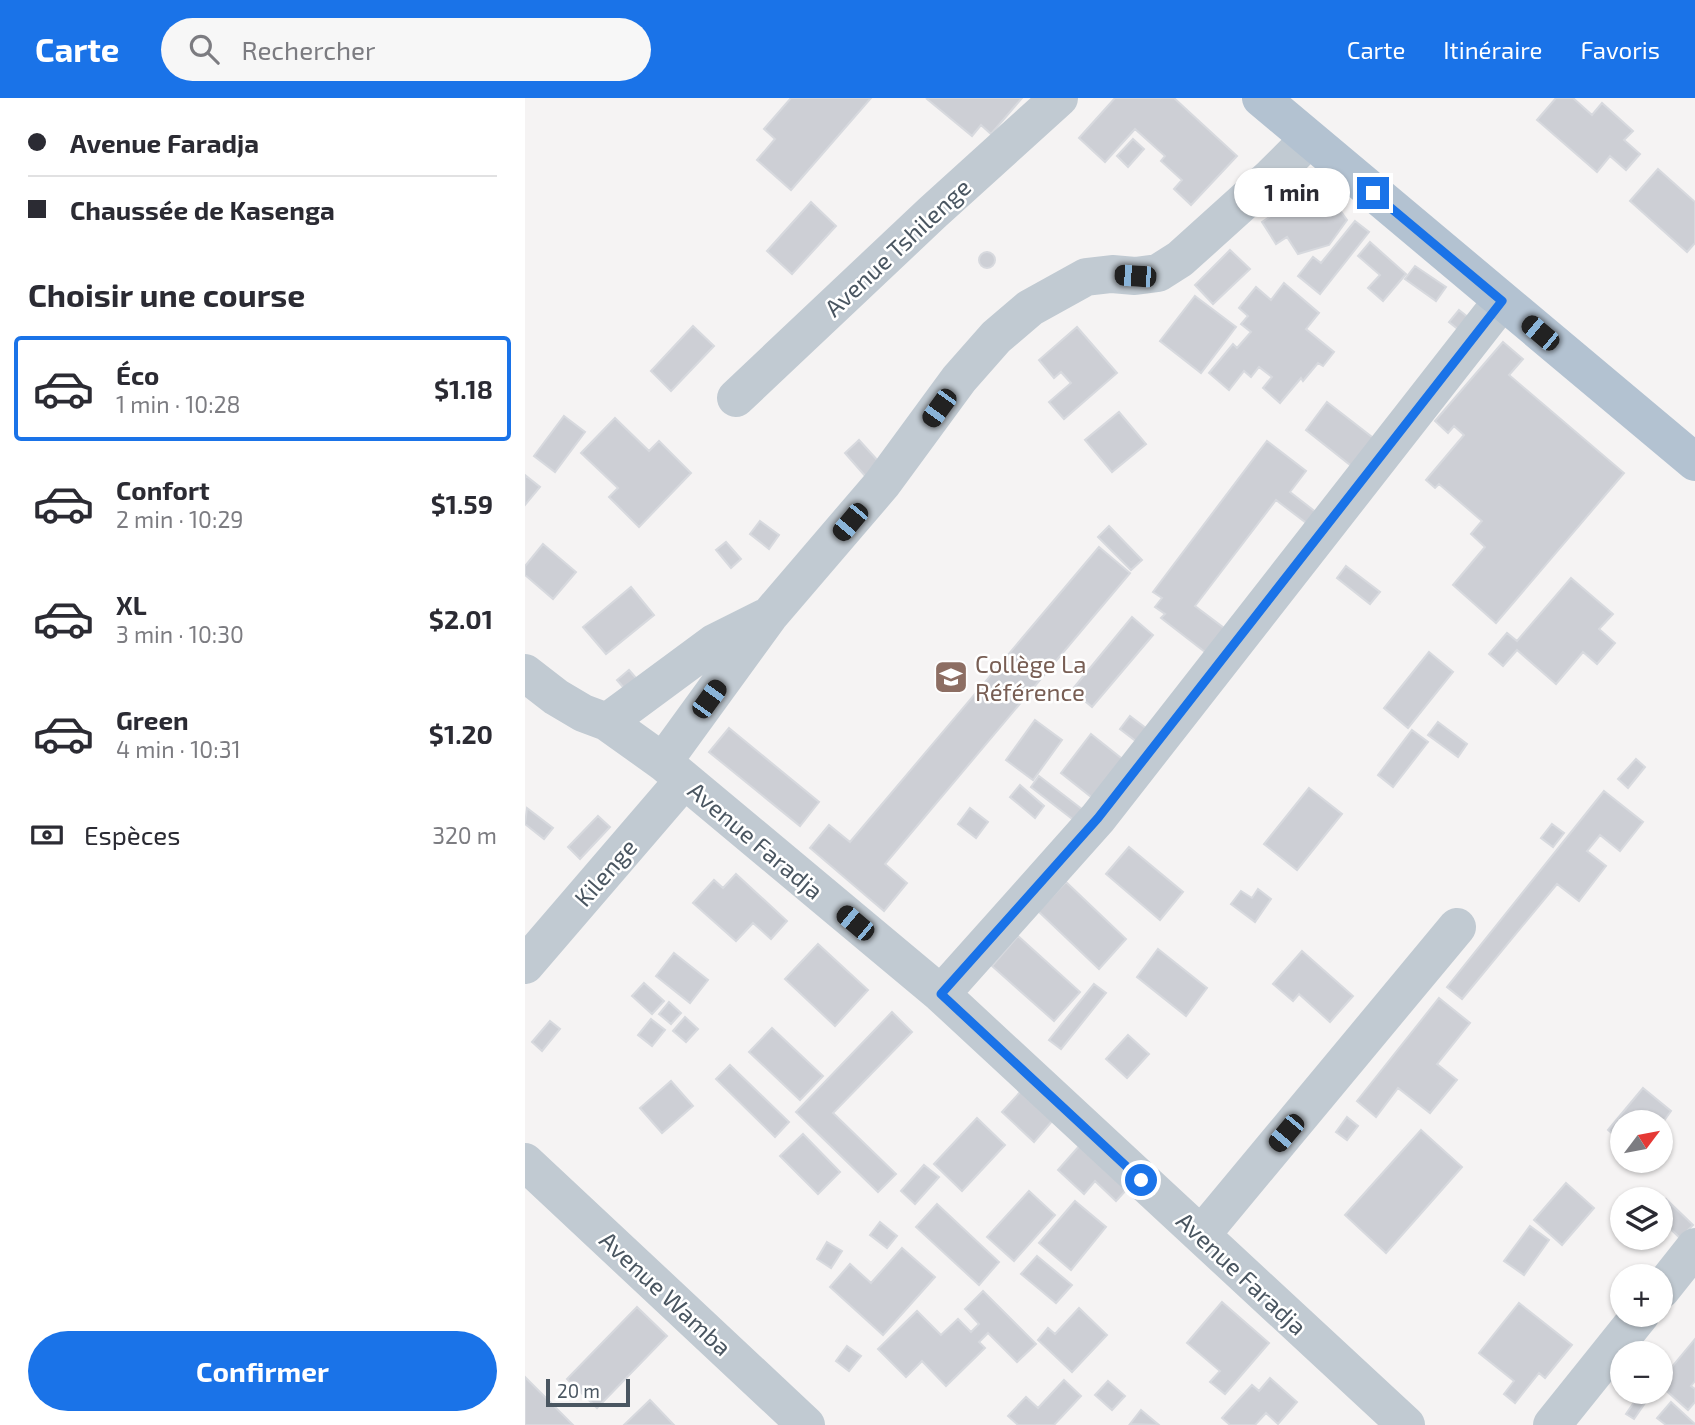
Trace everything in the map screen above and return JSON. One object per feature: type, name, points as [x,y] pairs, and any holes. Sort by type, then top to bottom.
[{"type":"main road","points":[[1261,98],[1695,462]]},
{"type":"street","name":"Avenue Tshilenge","points":[[736,398],[1059,98]]},
{"type":"street","name":"Kilenge","points":[[525,965],[674,771],[769,616],[882,484],[959,379],[1012,321],[1046,298],[1086,277],[1112,274],[1135,276],[1158,273],[1168,267],[1193,249],[1309,139]]},
{"type":"street","points":[[941,994],[1098,818],[1502,301]]},
{"type":"street","points":[[607,722],[714,643],[769,616]]},
{"type":"street","name":"Avenue Faradja","points":[[525,673],[556,697],[583,713],[607,722],[674,771],[941,994],[1406,1425]]},
{"type":"street","points":[[1201,1236],[1457,928]]},
{"type":"street","name":"Avenue Wamba","points":[[525,1162],[804,1424]]},
{"type":"street","points":[[1673,1275],[1695,1247]]},
{"type":"street","points":[[1552,1425],[1631,1327]]},
{"type":"building","points":[[791,98],[871,98],[791,190],[757,160],[775,139],[764,129]]},
{"type":"building","points":[[1022,98],[991,134],[981,125],[972,136],[927,99]]},
{"type":"building","points":[[1115,98],[1174,98],[1237,156],[1191,205],[1174,189],[1182,180],[1161,161],[1165,156],[1135,129],[1105,162],[1079,138]]},
{"type":"building","points":[[1556,98],[1573,98],[1592,115],[1602,103],[1633,131],[1624,140],[1640,154],[1626,170],[1610,156],[1597,172],[1537,120]]},
{"type":"building","points":[[1133,139],[1144,149],[1128,167],[1117,156]]},
{"type":"building","points":[[1658,169],[1695,202],[1695,243],[1687,252],[1630,201]]},
{"type":"building","points":[[1320,182],[1347,220],[1329,245],[1298,254],[1287,237],[1276,244],[1262,222]]},
{"type":"building","points":[[811,202],[836,226],[792,274],[767,251]]},
{"type":"building","points":[[1355,221],[1369,232],[1320,294],[1298,276],[1313,257],[1321,263]]},
{"type":"building","points":[[1370,242],[1406,274],[1383,301],[1368,288],[1380,275],[1358,256]]},
{"type":"building","points":[[1230,250],[1250,269],[1213,304],[1195,285]]},
{"type":"building","points":[[984,252],[990,252],[995,260],[993,266],[984,268],[979,263],[979,257]]},
{"type":"building","points":[[1415,266],[1446,287],[1436,301],[1405,279]]},
{"type":"building","points":[[1284,283],[1319,313],[1306,329],[1334,352],[1323,366],[1318,363],[1303,381],[1301,378],[1280,403],[1263,388],[1272,377],[1259,367],[1251,377],[1244,371],[1229,390],[1209,373],[1233,344],[1237,348],[1251,332],[1241,324],[1248,316],[1239,308],[1256,287],[1271,300]]},
{"type":"building","points":[[1195,296],[1236,327],[1201,373],[1160,341]]},
{"type":"building","points":[[1459,310],[1474,322],[1464,334],[1449,322]]},
{"type":"building","points":[[693,326],[714,346],[671,391],[651,371]]},
{"type":"building","points":[[1077,327],[1117,373],[1064,419],[1049,402],[1071,383],[1061,372],[1054,378],[1039,360]]},
{"type":"building","points":[[1503,342],[1523,359],[1509,375],[1624,473],[1496,623],[1453,585],[1485,547],[1471,534],[1482,521],[1439,484],[1435,488],[1426,480],[1464,435],[1454,426],[1448,433],[1435,421]]},
{"type":"building","points":[[1327,402],[1381,444],[1359,472],[1306,430]]},
{"type":"building","points":[[1119,412],[1146,444],[1112,472],[1085,440]]},
{"type":"building","points":[[564,416],[585,432],[555,472],[534,456]]},
{"type":"building","points":[[615,418],[649,451],[659,441],[691,473],[639,527],[609,497],[618,488],[581,453]]},
{"type":"building","points":[[859,440],[889,473],[874,486],[845,453]]},
{"type":"building","points":[[1267,441],[1306,471],[1290,492],[1326,520],[1317,531],[1276,500],[1195,606],[1236,637],[1218,662],[1161,618],[1165,614],[1155,607],[1162,598],[1153,592]]},
{"type":"building","points":[[525,475],[540,487],[525,505]]},
{"type":"building","points":[[760,521],[779,535],[769,549],[750,534]]},
{"type":"building","points":[[1109,526],[1142,560],[1131,570],[1098,537]]},
{"type":"building","points":[[726,542],[741,559],[731,568],[716,550]]},
{"type":"building","points":[[543,544],[576,572],[553,599],[525,575],[525,566]]},
{"type":"building","points":[[1099,547],[1130,573],[885,864],[907,883],[884,911],[810,848],[829,825],[850,842]]},
{"type":"building","points":[[1346,566],[1380,592],[1370,604],[1337,578]]},
{"type":"building","points":[[1571,578],[1613,614],[1599,629],[1615,643],[1597,664],[1583,652],[1556,684],[1517,650],[1503,666],[1489,654],[1507,633],[1517,641]]},
{"type":"building","points":[[631,587],[654,615],[606,654],[583,627]]},
{"type":"building","points":[[1132,617],[1153,635],[1092,707],[1072,690]]},
{"type":"building","points":[[1429,652],[1453,672],[1408,728],[1384,708]]},
{"type":"building","points":[[629,670],[642,685],[630,695],[617,680]]},
{"type":"building","points":[[1130,716],[1151,732],[1141,745],[1120,729]]},
{"type":"building","points":[[1035,720],[1062,740],[1033,780],[1006,760]]},
{"type":"building","points":[[1438,722],[1467,744],[1458,757],[1428,735]]},
{"type":"building","points":[[729,728],[819,802],[800,826],[709,752]]},
{"type":"building","points":[[1412,730],[1428,742],[1393,787],[1378,775]]},
{"type":"building","points":[[1091,734],[1126,762],[1095,800],[1061,773]]},
{"type":"building","points":[[1636,759],[1645,767],[1628,788],[1618,779]]},
{"type":"building","points":[[1039,776],[1092,817],[1084,828],[1031,787]]},
{"type":"building","points":[[1020,785],[1044,806],[1035,818],[1010,797]]},
{"type":"building","points":[[1309,788],[1342,814],[1297,870],[1264,844]]},
{"type":"building","points":[[1604,791],[1643,822],[1620,851],[1600,835],[1587,851],[1606,866],[1579,901],[1557,884],[1462,999],[1447,987]]},
{"type":"building","points":[[527,808],[553,828],[544,839],[525,824]]},
{"type":"building","points":[[970,808],[988,822],[976,838],[958,824]]},
{"type":"building","points":[[598,816],[610,827],[580,859],[568,847]]},
{"type":"building","points":[[1552,824],[1564,833],[1553,847],[1541,838]]},
{"type":"building","points":[[1129,847],[1183,892],[1160,920],[1106,874]]},
{"type":"building","points":[[736,874],[787,921],[771,939],[753,923],[736,941],[693,903],[714,880],[723,888]]},
{"type":"building","points":[[1066,882],[1126,939],[1099,969],[1038,911]]},
{"type":"building","points":[[1258,889],[1271,899],[1255,922],[1231,904],[1241,891],[1252,898]]},
{"type":"building","points":[[1018,936],[1080,992],[1054,1021],[992,966]]},
{"type":"building","points":[[818,944],[868,990],[835,1026],[785,979]]},
{"type":"building","points":[[1158,949],[1207,988],[1186,1016],[1137,977]]},
{"type":"building","points":[[1302,951],[1353,996],[1330,1022],[1299,994],[1293,1001],[1273,984]]},
{"type":"building","points":[[674,953],[708,980],[690,1003],[656,976]]},
{"type":"building","points":[[644,983],[664,1001],[652,1014],[632,996]]},
{"type":"building","points":[[1094,984],[1106,993],[1061,1049],[1049,1040]]},
{"type":"building","points":[[1439,998],[1470,1023],[1437,1064],[1457,1080],[1430,1113],[1398,1088],[1376,1117],[1357,1101]]},
{"type":"building","points":[[669,1002],[681,1013],[671,1024],[659,1014]]},
{"type":"building","points":[[892,1012],[912,1032],[833,1113],[896,1174],[878,1192],[796,1112]]},
{"type":"building","points":[[685,1017],[698,1029],[686,1042],[673,1031]]},
{"type":"building","points":[[651,1019],[665,1030],[652,1046],[638,1035]]},
{"type":"building","points":[[550,1021],[560,1029],[542,1051],[532,1042]]},
{"type":"building","points":[[772,1028],[823,1076],[800,1100],[749,1052]]},
{"type":"building","points":[[1128,1035],[1149,1054],[1127,1078],[1106,1059]]},
{"type":"building","points":[[730,1065],[789,1122],[775,1137],[716,1079]]},
{"type":"building","points":[[671,1081],[693,1106],[662,1133],[640,1108]]},
{"type":"building","points":[[1643,1088],[1670,1110],[1625,1110]]},
{"type":"building","points":[[1022,1090],[1053,1120],[1034,1142],[1002,1112]]},
{"type":"building","points":[[1347,1117],[1358,1126],[1347,1140],[1336,1132]]},
{"type":"building","points":[[977,1118],[1005,1145],[962,1191],[934,1164]]},
{"type":"building","points":[[1421,1130],[1462,1167],[1386,1253],[1345,1215]]},
{"type":"building","points":[[803,1134],[840,1172],[818,1194],[780,1156]]},
{"type":"building","points":[[1081,1144],[1128,1188],[1116,1201],[1095,1181],[1084,1194],[1058,1170]]},
{"type":"building","points":[[924,1165],[939,1177],[915,1204],[901,1191]]},
{"type":"building","points":[[1566,1183],[1594,1208],[1562,1245],[1534,1220]]},
{"type":"building","points":[[1029,1191],[1055,1215],[1014,1261],[987,1237]]},
{"type":"building","points":[[1075,1201],[1106,1227],[1071,1270],[1039,1243]]},
{"type":"building","points":[[937,1204],[999,1262],[979,1285],[916,1227]]},
{"type":"building","points":[[1673,1206],[1693,1225],[1680,1238],[1673,1231]]},
{"type":"building","points":[[880,1222],[897,1236],[887,1248],[870,1235]]},
{"type":"building","points":[[1530,1226],[1549,1240],[1524,1275],[1504,1261]]},
{"type":"building","points":[[827,1242],[842,1251],[831,1268],[817,1259]]},
{"type":"building","points":[[902,1248],[935,1277],[883,1335],[830,1287],[850,1264],[871,1283]]},
{"type":"building","points":[[1037,1256],[1072,1285],[1056,1303],[1021,1274]]},
{"type":"building","points":[[983,1291],[1036,1344],[1017,1362],[988,1333],[979,1342],[985,1348],[946,1386],[922,1361],[906,1377],[878,1349],[917,1311],[941,1335],[958,1319],[971,1332],[979,1324],[965,1309]]},
{"type":"building","points":[[1222,1302],[1269,1343],[1225,1394],[1210,1382],[1220,1371],[1187,1343]]},
{"type":"building","points":[[1519,1303],[1572,1345],[1545,1378],[1539,1373],[1515,1403],[1504,1394],[1514,1381],[1479,1353]]},
{"type":"building","points":[[637,1307],[667,1336],[597,1408],[567,1379]]},
{"type":"building","points":[[1079,1308],[1107,1335],[1072,1372],[1038,1340],[1048,1328],[1055,1334]]},
{"type":"building","points":[[1695,1339],[1695,1381],[1691,1386],[1695,1389],[1695,1402],[1688,1410],[1673,1397],[1673,1366]]},
{"type":"building","points":[[847,1346],[861,1356],[849,1371],[836,1361]]},
{"type":"building","points":[[525,1377],[573,1425],[525,1425]]},
{"type":"building","points":[[1270,1378],[1297,1402],[1278,1424],[1266,1413],[1255,1425],[1230,1425],[1222,1418],[1252,1385],[1259,1391]]},
{"type":"building","points":[[1064,1380],[1081,1396],[1054,1425],[1018,1425],[1008,1416],[1026,1397],[1038,1408]]},
{"type":"building","points":[[1108,1381],[1125,1396],[1112,1410],[1095,1395]]},
{"type":"building","points":[[650,1400],[674,1425],[624,1425]]},
{"type":"building","points":[[1633,1404],[1644,1404],[1634,1419],[1626,1414]]},
{"type":"building","points":[[1669,1404],[1673,1404],[1695,1425],[1666,1425],[1657,1418]]},
{"type":"building","points":[[1141,1410],[1159,1425],[1130,1424]]},
{"type":"place","name":"Collège La Référence","points":[[951,677]]},
{"type":"route","points":[[1141,1180],[941,994],[1098,818],[1502,301],[1373,193]]}]
